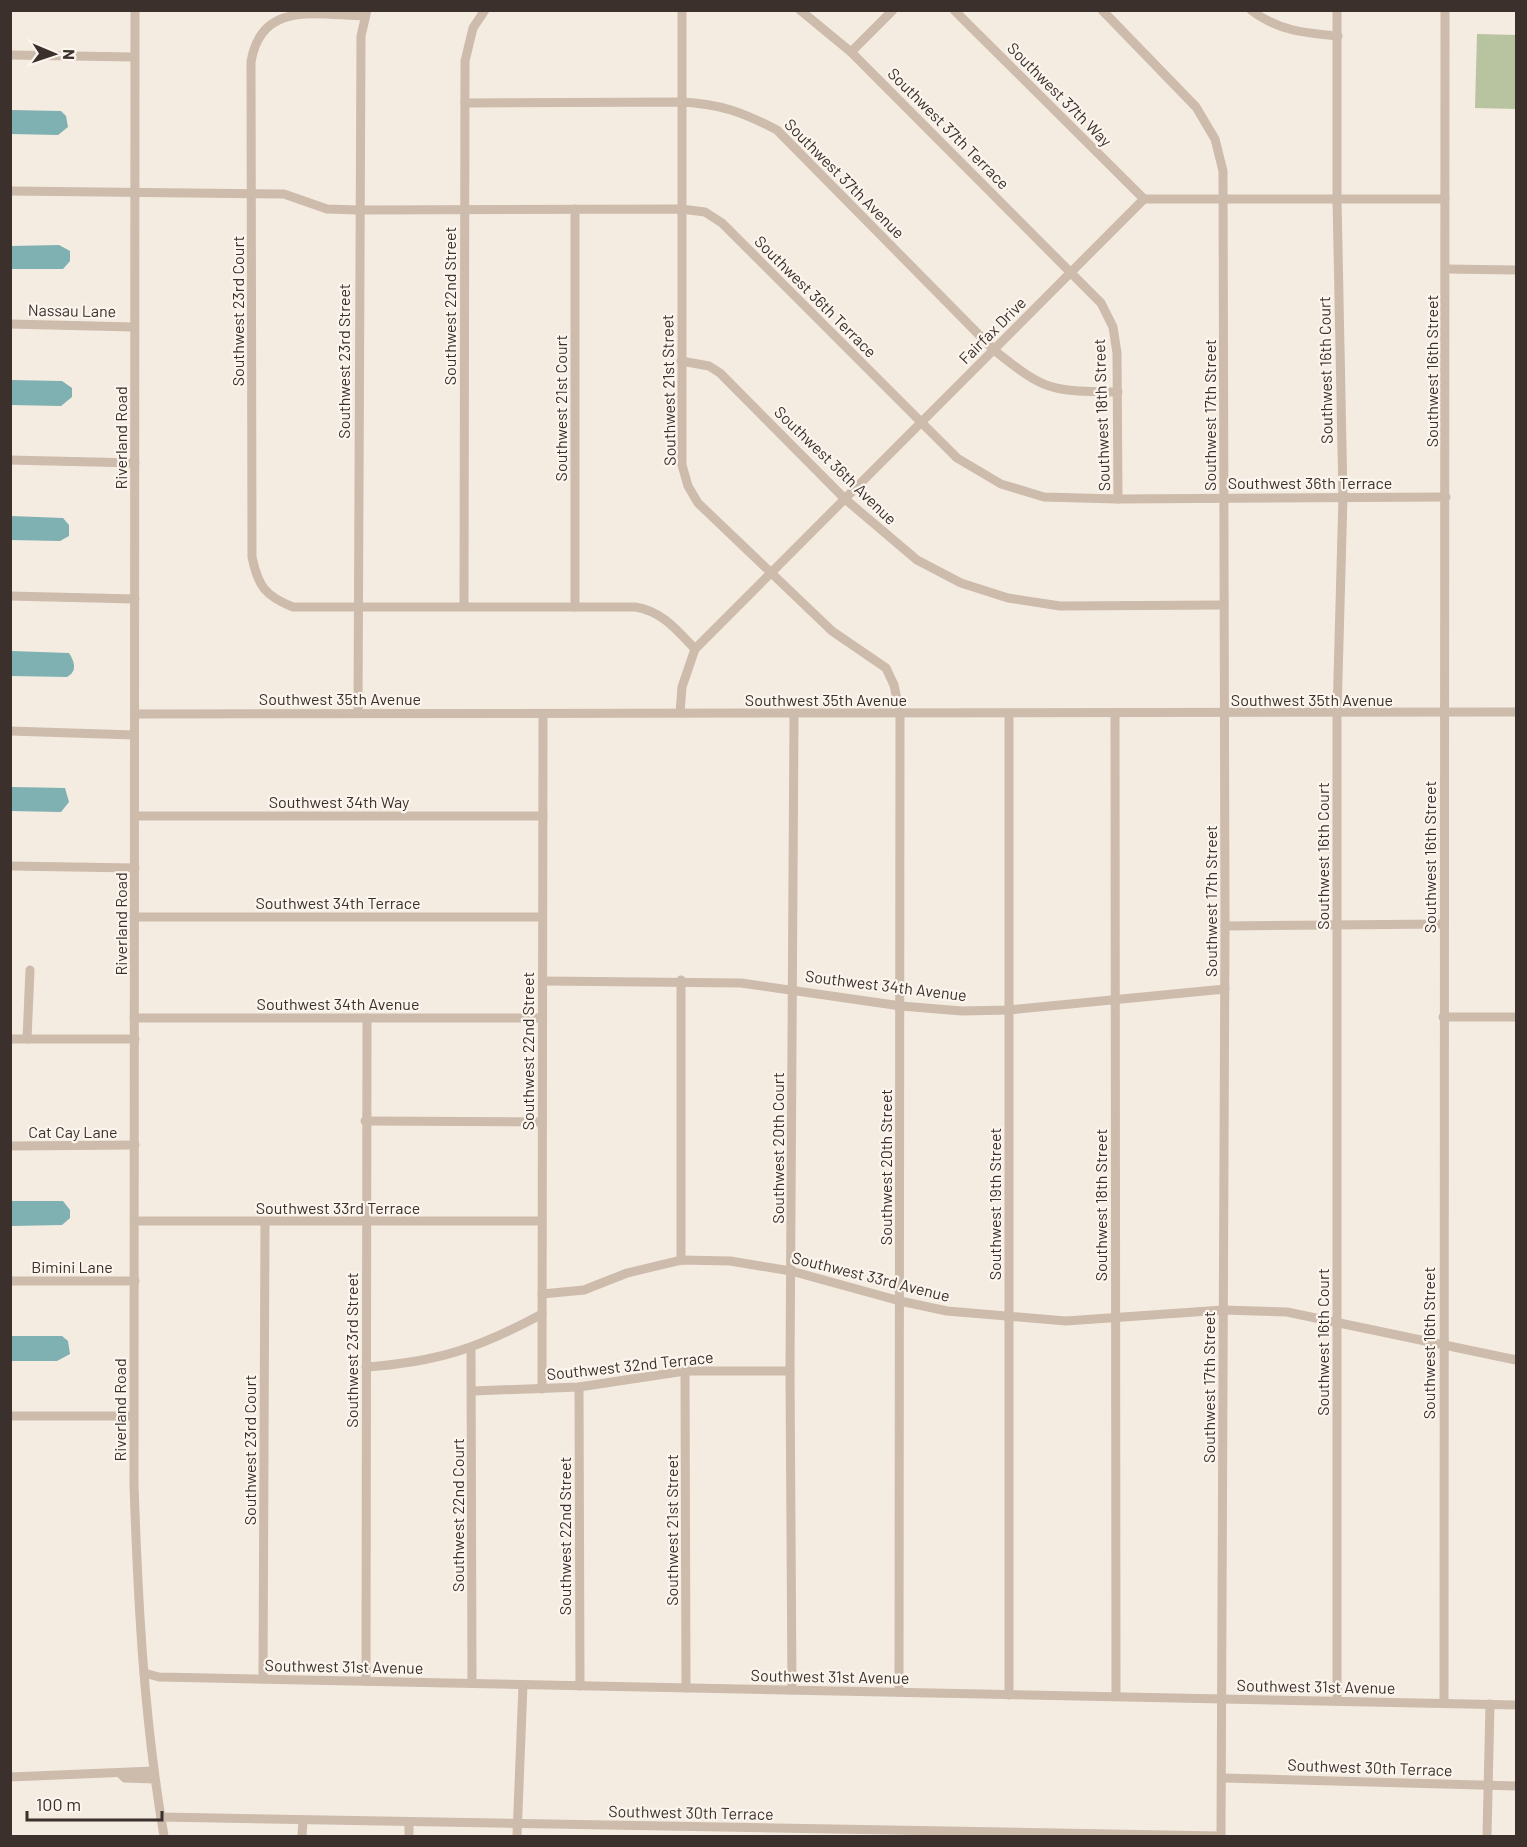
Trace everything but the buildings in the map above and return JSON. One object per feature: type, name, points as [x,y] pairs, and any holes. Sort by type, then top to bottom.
[{"type":"street","name":"Riverland Road","points":[[135,10],[135,1519],[144,1673],[154,1775],[164,1836]]},
{"type":"street","name":"Southwest 22nd Street","points":[[464,606],[465,61],[474,28],[485,10]]},
{"type":"street","name":"Southwest 21st Street","points":[[682,10],[682,465],[688,486],[698,503],[832,631],[886,668],[894,685],[900,714]]},
{"type":"street","name":"Southwest 37th Terrace","points":[[800,10],[851,52],[1071,272]]},
{"type":"street","points":[[851,52],[893,10]]},
{"type":"street","name":"Southwest 37th Way","points":[[954,10],[1144,199]]},
{"type":"street","name":"Southwest 17th Street","points":[[1102,10],[1196,107],[1215,139],[1223,171],[1225,200],[1225,989],[1221,1836]]},
{"type":"street","points":[[1251,10],[1268,22],[1291,31],[1338,36]]},
{"type":"street","name":"Southwest 16th Court","points":[[1337,10],[1337,199],[1343,497],[1337,714],[1337,1701]]},
{"type":"street","name":"Southwest 16th Street","points":[[1444,1703],[1442,1345],[1446,497],[1445,10]]},
{"type":"street","name":"Southwest 23rd Court","points":[[357,608],[292,607],[274,600],[256,576],[252,557],[251,62],[259,33],[270,22],[285,17],[366,13]]},
{"type":"street","name":"Southwest 23rd Street","points":[[358,712],[358,210],[361,36],[366,13]]},
{"type":"street","points":[[10,55],[134,57]]},
{"type":"street","name":"Southwest 37th Avenue","points":[[465,103],[681,102],[714,104],[742,111],[777,130],[994,350],[1029,379],[1047,388],[1068,392],[1118,392]]},
{"type":"street","name":"Southwest 36th Terrace","points":[[10,190],[284,194],[327,209],[358,210],[681,209],[705,212],[722,224],[957,458],[1001,484],[1044,497],[1118,499],[1446,497]]},
{"type":"street","points":[[1144,199],[1445,199]]},
{"type":"street","name":"Fairfax Drive","points":[[680,713],[682,687],[695,649],[1144,199]]},
{"type":"street","name":"Southwest 21st Court","points":[[575,209],[575,607]]},
{"type":"street","points":[[1446,269],[1516,270]]},
{"type":"street","name":"Southwest 18th Street","points":[[1071,272],[1101,303],[1113,327],[1117,352],[1118,499]]},
{"type":"street","name":"Nassau Lane","points":[[10,324],[134,327]]},
{"type":"street","name":"Southwest 36th Avenue","points":[[681,361],[709,366],[720,373],[845,500],[917,560],[961,583],[1008,598],[1060,606],[1224,605]]},
{"type":"street","points":[[10,460],[135,463]]},
{"type":"street","points":[[10,596],[135,598]]},
{"type":"street","points":[[357,608],[635,607],[652,610],[667,620],[695,649]]},
{"type":"street","name":"Southwest 35th Avenue","points":[[135,714],[358,712],[1444,714],[1516,712]]},
{"type":"street","name":"Southwest 18th Street","points":[[1115,713],[1116,1696]]},
{"type":"street","name":"Southwest 22nd Street","points":[[542,1389],[543,714]]},
{"type":"street","name":"Southwest 20th Court","points":[[792,1690],[790,1371],[794,714]]},
{"type":"street","name":"Southwest 20th Street","points":[[898,1692],[900,714]]},
{"type":"street","name":"Southwest 19th Street","points":[[1009,1695],[1010,714]]},
{"type":"street","points":[[10,731],[134,735]]},
{"type":"street","name":"Southwest 34th Way","points":[[135,816],[543,816]]},
{"type":"street","points":[[10,866],[135,868]]},
{"type":"street","name":"Southwest 34th Terrace","points":[[134,917],[542,917]]},
{"type":"street","points":[[1225,926],[1338,923],[1444,924]]},
{"type":"street","points":[[27,1039],[30,969]]},
{"type":"street","points":[[681,980],[681,1260]]},
{"type":"street","name":"Southwest 34th Avenue","points":[[543,981],[741,982],[901,1006],[962,1011],[1009,1010],[1225,989]]},
{"type":"street","points":[[1443,1017],[1516,1017]]},
{"type":"street","name":"Southwest 34th Avenue","points":[[134,1018],[542,1018]]},
{"type":"street","name":"Southwest 23rd Street","points":[[366,1681],[367,1222],[365,1121],[367,1018]]},
{"type":"street","points":[[10,1039],[135,1039]]},
{"type":"street","points":[[365,1121],[542,1122]]},
{"type":"street","name":"Cat Cay Lane","points":[[10,1146],[135,1145]]},
{"type":"street","name":"Southwest 33rd Terrace","points":[[135,1221],[542,1221]]},
{"type":"street","name":"Southwest 23rd Court","points":[[262,1679],[265,1222]]},
{"type":"street","name":"Southwest 33rd Avenue","points":[[542,1294],[584,1290],[627,1273],[681,1260],[730,1262],[791,1271],[900,1301],[1010,1318],[1066,1322],[1223,1310],[1287,1312],[1516,1360]]},
{"type":"street","name":"Bimini Lane","points":[[10,1281],[135,1281]]},
{"type":"street","points":[[366,1367],[413,1364],[471,1348],[508,1333],[542,1314]]},
{"type":"street","name":"Southwest 22nd Court","points":[[471,1348],[472,1683]]},
{"type":"street","name":"Southwest 21st Street","points":[[685,1371],[686,1688]]},
{"type":"street","name":"Southwest 32nd Terrace","points":[[472,1391],[579,1387],[685,1371],[790,1371]]},
{"type":"street","name":"Southwest 22nd Street","points":[[579,1387],[580,1686]]},
{"type":"street","points":[[10,1416],[134,1416]]},
{"type":"street","name":"Southwest 31st Avenue","points":[[144,1673],[159,1677],[1516,1705]]},
{"type":"street","points":[[517,1836],[523,1685]]},
{"type":"street","points":[[1487,1836],[1490,1704]]},
{"type":"street","points":[[10,1777],[121,1774],[125,1778],[154,1775]]},
{"type":"street","name":"Southwest 30th Terrace","points":[[1222,1778],[1516,1786]]},
{"type":"street","name":"Southwest 30th Terrace","points":[[161,1817],[622,1825],[950,1834],[1221,1836]]},
{"type":"street","points":[[302,1836],[303,1820]]},
{"type":"street","points":[[409,1822],[409,1836]]},
{"type":"street","points":[[622,1825],[622,1836]]},
{"type":"green space","points":[[1477,34],[1516,35],[1516,109],[1475,108]]},
{"type":"water","points":[[11,110],[61,111],[66,116],[68,127],[58,135],[11,134]]},
{"type":"water","points":[[59,245],[70,251],[70,261],[63,269],[11,269],[11,246]]},
{"type":"water","points":[[11,380],[62,381],[72,388],[72,397],[61,406],[11,405]]},
{"type":"water","points":[[11,516],[63,518],[69,525],[69,536],[60,541],[11,540]]},
{"type":"water","points":[[11,651],[69,653],[74,669],[67,677],[11,676]]},
{"type":"water","points":[[11,787],[65,788],[69,802],[61,812],[11,811]]},
{"type":"water","points":[[10,1201],[63,1201],[70,1210],[70,1218],[62,1225],[11,1226]]},
{"type":"water","points":[[10,1336],[62,1336],[68,1341],[70,1354],[57,1361],[11,1361]]}]
